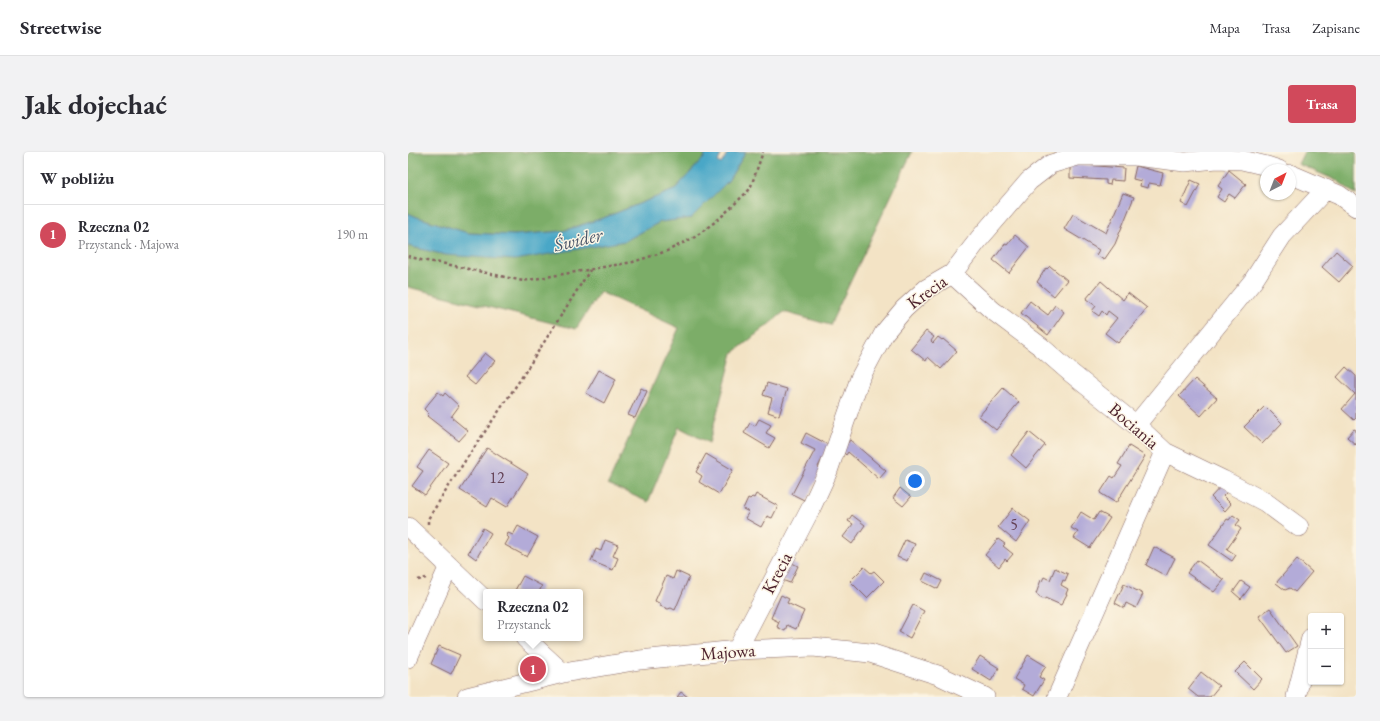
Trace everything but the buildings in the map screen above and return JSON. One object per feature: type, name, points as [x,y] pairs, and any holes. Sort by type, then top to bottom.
[{"type":"street","name":"Krecia","points":[[737,650],[811,508],[828,471],[860,378],[884,334],[904,309],[926,289],[952,274],[979,239],[1030,181],[1051,164],[1078,156],[1134,156],[1185,162],[1217,159],[1242,160],[1260,164]]},
{"type":"street","points":[[1296,177],[1339,195],[1356,207]]},
{"type":"street","points":[[1136,425],[1253,281],[1282,236],[1326,190]]},
{"type":"street","name":"Bociania","points":[[952,274],[992,310],[1040,346],[1070,373],[1136,425],[1165,452],[1056,697]]},
{"type":"street","points":[[1165,452],[1265,502],[1299,527]]},
{"type":"street","points":[[408,527],[483,598]]},
{"type":"street","points":[[408,658],[449,566]]},
{"type":"street","points":[[528,641],[563,673]]},
{"type":"street","name":"Majowa","points":[[467,697],[563,673],[640,660],[737,650],[812,647],[870,653],[938,675],[985,697]]},
{"type":"street","points":[[1296,697],[1308,649]]},
{"type":"path","points":[[408,256],[523,281],[633,262],[667,251],[695,237],[720,218],[750,188],[763,152]]},
{"type":"path","points":[[425,544],[428,518],[520,380],[590,270]]},
{"type":"green space","points":[[408,152],[706,152],[704,158],[674,190],[606,217],[563,231],[514,235],[468,233],[408,213]]},
{"type":"green space","points":[[746,152],[912,152],[830,325],[784,312],[733,353],[709,443],[679,427],[648,502],[608,484],[679,328],[600,292],[576,329],[408,287],[408,246],[446,255],[625,241],[660,222],[691,218],[728,181]]},
{"type":"green space","points":[[1304,152],[1356,152],[1356,195],[1338,181],[1298,164]]},
{"type":"water","name":"Świder","points":[[706,152],[722,152],[718,162],[721,164],[728,152],[746,152],[728,181],[691,218],[660,222],[625,241],[515,260],[446,255],[408,246],[408,213],[468,233],[514,235],[563,231],[606,217],[674,190],[704,158]]},
{"type":"place","name":"Rzeczna 02","points":[[533,669]]}]
